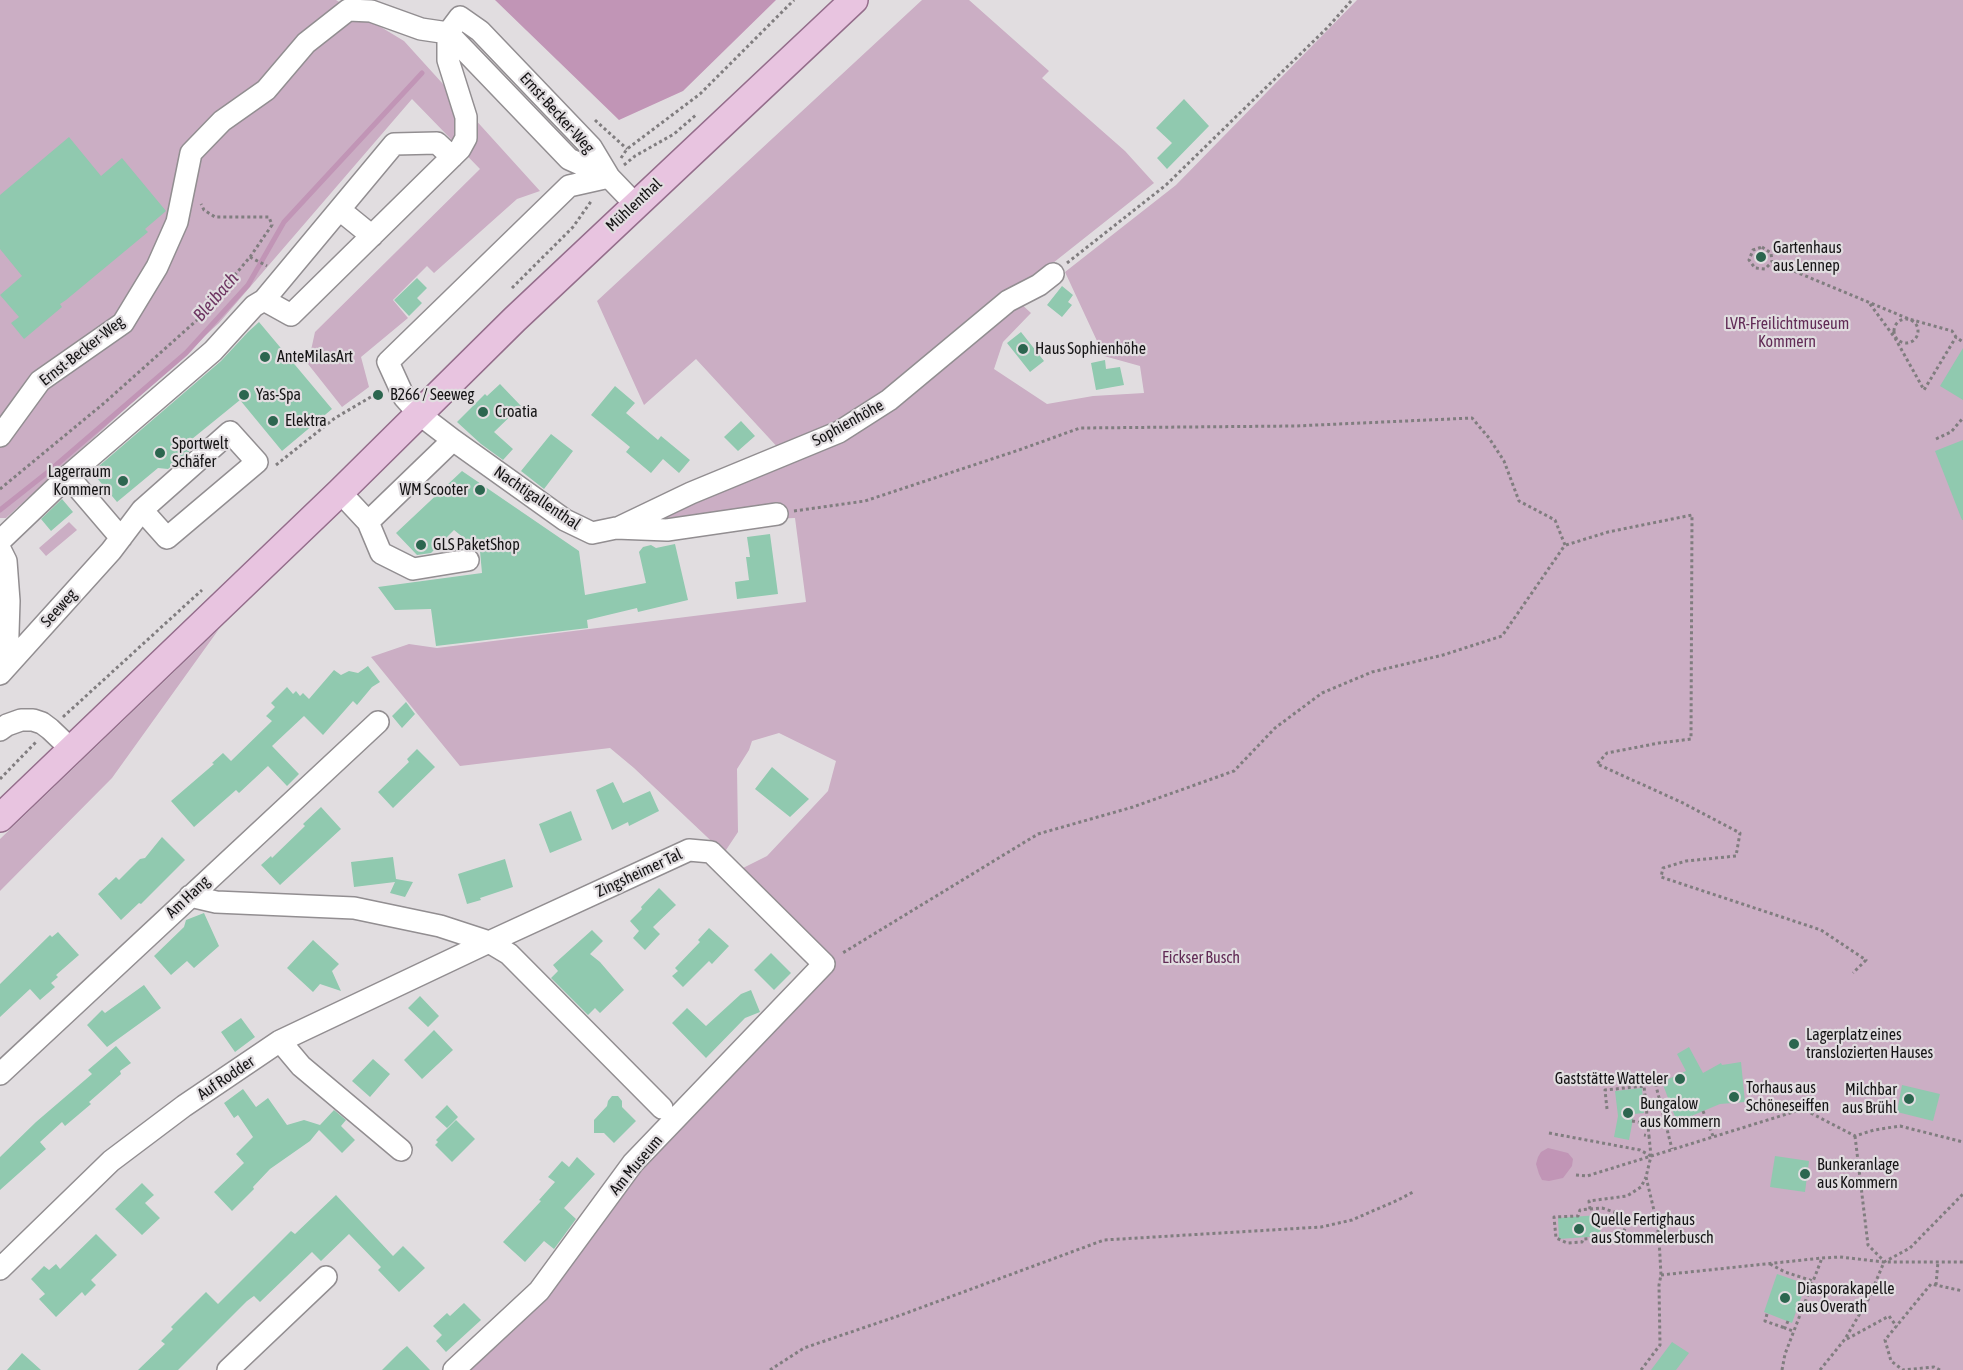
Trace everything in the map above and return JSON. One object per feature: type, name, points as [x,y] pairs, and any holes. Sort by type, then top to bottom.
[{"type":"main road","name":"Mühlenthal","points":[[0,818],[340,492],[635,204],[854,0]]},
{"type":"street","name":"Ernst-Becker-Weg","points":[[0,436],[40,381],[123,323],[157,267],[177,222],[191,153],[222,121],[266,90],[306,43],[348,10],[371,11],[421,28],[448,33],[569,159],[609,177]]},
{"type":"street","points":[[264,300],[291,315],[460,149],[466,138],[466,117],[448,60],[448,33]]},
{"type":"street","points":[[0,541],[68,476],[190,372],[213,351],[254,306],[264,300],[394,144],[436,144],[452,157]]},
{"type":"street","points":[[609,177],[635,204]]},
{"type":"street","name":"Nachtigallenthal","points":[[609,177],[569,186],[388,362],[404,397],[419,414],[453,440],[565,520],[592,533],[616,528],[667,530],[777,514]]},
{"type":"street","points":[[340,210],[372,236]]},
{"type":"street","name":"Sophienhöhe","points":[[616,528],[691,493],[839,432],[889,400],[1008,301],[1039,285],[1053,274]]},
{"type":"street","name":"Seeweg","points":[[4,669],[116,544],[142,510],[230,432],[257,462]]},
{"type":"street","points":[[368,522],[453,440]]},
{"type":"street","points":[[142,510],[167,538],[257,462]]},
{"type":"street","points":[[68,476],[116,544]]},
{"type":"street","points":[[340,492],[368,522],[381,553],[412,569],[468,560]]},
{"type":"street","name":"Seeweg","points":[[0,549],[6,561],[9,601],[4,669]]},
{"type":"street","points":[[0,730],[21,720],[33,720],[50,729],[70,749]]},
{"type":"street","name":"Am Hang","points":[[0,1074],[378,722]]},
{"type":"street","name":"Zingsheimer Tal","points":[[489,942],[689,850],[711,852],[824,964]]},
{"type":"street","points":[[190,896],[216,903],[354,908],[440,926],[489,942],[509,954],[662,1108]]},
{"type":"street","name":"Auf Rodder","points":[[0,1269],[111,1161],[184,1106],[280,1041],[489,942]]},
{"type":"street","name":"Am Museum","points":[[454,1370],[539,1291],[633,1163],[824,964]]},
{"type":"street","points":[[280,1041],[301,1066],[401,1150]]},
{"type":"street","points":[[228,1370],[326,1277]]},
{"type":"path","points":[[627,149],[700,94],[794,0]]},
{"type":"path","points":[[1053,274],[1166,185],[1327,28],[1352,0]]},
{"type":"path","points":[[509,292],[573,227],[609,177],[635,156],[674,134],[700,112]]},
{"type":"path","points":[[0,489],[103,404],[197,320],[250,257],[272,225],[269,217],[215,217],[204,210],[186,179]]},
{"type":"path","points":[[1762,247],[1771,253],[1772,261],[1765,269],[1755,268],[1749,260],[1753,250],[1762,247]]},
{"type":"path","points":[[250,257],[270,268]]},
{"type":"path","points":[[1772,261],[1909,319],[1952,331],[1956,338],[1963,342]]},
{"type":"path","points":[[1868,303],[1895,339],[1924,390],[1956,338]]},
{"type":"path","points":[[1900,319],[1909,319],[1915,324],[1917,338],[1912,342],[1900,343],[1895,339],[1893,330],[1900,319]]},
{"type":"path","points":[[257,462],[272,468],[335,418],[375,394]]},
{"type":"path","points":[[777,514],[865,501],[1080,428],[1295,426],[1472,418],[1504,461],[1519,501],[1554,520],[1565,545]]},
{"type":"path","points":[[1936,439],[1951,432],[1963,418]]},
{"type":"path","points":[[824,964],[1038,834],[1133,807],[1234,771],[1275,728],[1322,693],[1372,672],[1443,655],[1502,636],[1565,545],[1608,532],[1692,515],[1691,739],[1607,753],[1597,764],[1681,802],[1740,833],[1736,856],[1686,861],[1663,868],[1661,877],[1821,930],[1866,960],[1852,973]]},
{"type":"path","points":[[0,779],[50,729],[209,584]]},
{"type":"path","points":[[1654,1078],[1672,1149]]},
{"type":"path","points":[[1590,1209],[1589,1200],[1627,1196],[1641,1187],[1651,1156],[1647,1136],[1644,1086],[1605,1090],[1607,1109]]},
{"type":"path","points":[[1576,1175],[1587,1176],[1803,1109],[1855,1136],[1900,1126],[1963,1142]]},
{"type":"path","points":[[1703,1111],[1713,1136]]},
{"type":"path","points":[[1632,1121],[1648,1124]]},
{"type":"path","points":[[1549,1132],[1640,1150],[1651,1156]]},
{"type":"path","points":[[1855,1136],[1868,1245],[1884,1262]]},
{"type":"path","points":[[1641,1370],[1660,1345],[1659,1285],[1661,1275],[1657,1223],[1646,1177]]},
{"type":"path","points":[[770,1370],[804,1348],[1104,1240],[1321,1227],[1352,1220],[1415,1191]]},
{"type":"path","points":[[1820,1370],[1845,1340],[1869,1298],[1884,1262],[1910,1248],[1963,1194]]},
{"type":"path","points":[[1590,1209],[1609,1210],[1624,1220],[1627,1225],[1621,1236],[1581,1238],[1582,1242],[1558,1241],[1554,1217],[1578,1216],[1580,1210],[1590,1209]]},
{"type":"path","points":[[1661,1275],[1840,1257],[1884,1262],[1963,1262]]},
{"type":"path","points":[[1782,1370],[1793,1331],[1822,1258]]},
{"type":"path","points":[[1935,1285],[1938,1261]]},
{"type":"path","points":[[1769,1263],[1784,1274],[1813,1281]]},
{"type":"path","points":[[1940,1370],[1934,1367],[1903,1370],[1891,1361],[1885,1340],[1930,1284],[1963,1291]]},
{"type":"path","points":[[1767,1314],[1765,1321],[1793,1331]]},
{"type":"path","points":[[1845,1340],[1889,1316],[1897,1327]]},
{"type":"path","points":[[1785,1328],[1788,1321]]},
{"type":"green space","points":[[0,0],[336,0],[404,41],[540,191],[517,199],[434,273],[427,266],[393,300],[408,318],[361,357],[369,387],[342,407],[308,364],[315,332],[480,169],[412,99],[219,323],[6,518],[0,518]]},
{"type":"green space","points":[[922,0],[969,0],[1049,71],[1042,78],[1125,151],[1154,183],[885,396],[781,451],[696,359],[644,405],[597,301]]},
{"type":"green space","name":"Eickser Busch","points":[[1357,0],[1963,0],[1963,1370],[468,1370],[549,1294],[647,1162],[826,969],[739,870],[767,856],[828,791],[836,761],[779,733],[752,741],[737,769],[738,832],[724,853],[610,748],[460,766],[371,657],[409,644],[437,648],[806,602],[795,518],[651,523],[650,515],[816,448],[1018,301],[1031,313],[1003,342],[994,369],[1047,404],[1093,396],[1144,393],[1140,366],[1104,356],[1065,272],[1176,185]]},
{"type":"green space","points":[[69,522],[77,530],[46,556],[39,548]]},
{"type":"green space","points":[[219,629],[112,778],[0,891],[0,839]]},
{"type":"shaded area","points":[[495,0],[776,0],[683,91],[619,120]]},
{"type":"shaded area","points":[[1548,1148],[1568,1153],[1573,1159],[1572,1166],[1563,1178],[1542,1180],[1539,1174],[1536,1164],[1538,1157]]},
{"type":"building","points":[[1184,99],[1209,126],[1167,169],[1157,158],[1172,143],[1156,128]]},
{"type":"building","points":[[69,137],[101,176],[122,158],[166,211],[145,229],[148,232],[60,304],[62,307],[24,339],[11,323],[19,317],[0,295],[22,276],[0,249],[0,195]]},
{"type":"building","points":[[417,278],[427,288],[417,298],[422,303],[409,316],[394,300]]},
{"type":"building","points":[[1062,286],[1073,295],[1068,302],[1072,305],[1062,317],[1047,305]]},
{"type":"building","points":[[259,322],[332,409],[282,451],[240,400],[192,439],[197,445],[168,469],[158,468],[117,502],[92,472],[221,361]]},
{"type":"building","name":"Haus Sophienhöhe","points":[[1021,332],[1044,361],[1030,372],[1007,343]]},
{"type":"building","points":[[1963,348],[1963,400],[1940,386]]},
{"type":"building","points":[[1105,360],[1106,369],[1120,367],[1124,385],[1096,390],[1091,363]]},
{"type":"building","points":[[500,384],[521,406],[494,432],[513,449],[503,460],[457,422],[485,394],[487,396]]},
{"type":"building","points":[[615,386],[635,403],[626,413],[658,440],[661,436],[690,460],[679,473],[663,459],[651,473],[626,452],[630,447],[591,415]]},
{"type":"building","points":[[741,421],[755,436],[738,451],[724,437]]},
{"type":"building","points":[[551,434],[573,451],[544,489],[521,471]]},
{"type":"building","points":[[1963,440],[1963,520],[1962,520],[1935,451]]},
{"type":"building","points":[[462,471],[579,551],[585,595],[646,583],[639,552],[643,547],[651,545],[656,548],[675,544],[688,600],[638,612],[637,608],[587,620],[588,628],[436,646],[431,609],[395,610],[378,587],[482,573],[480,551],[454,530],[431,553],[417,555],[396,533]]},
{"type":"building","points":[[62,499],[73,512],[51,531],[41,519]]},
{"type":"building","points":[[770,534],[778,594],[737,599],[735,582],[749,580],[746,557],[750,557],[747,537]]},
{"type":"building","points":[[368,666],[380,682],[372,687],[357,705],[353,701],[323,735],[304,716],[272,746],[299,774],[287,786],[268,766],[239,793],[236,790],[194,827],[171,801],[214,764],[212,763],[223,753],[231,761],[272,721],[266,716],[275,707],[271,703],[287,687],[293,694],[296,691],[300,696],[303,693],[309,699],[334,670],[341,675],[349,671],[358,673]]},
{"type":"building","points":[[406,702],[415,714],[402,728],[392,716]]},
{"type":"building","points":[[417,749],[435,767],[393,808],[378,792],[409,762],[407,759]]},
{"type":"building","points":[[772,767],[809,799],[790,817],[755,789]]},
{"type":"building","points":[[613,782],[623,803],[650,791],[659,811],[629,826],[628,822],[612,830],[596,790]]},
{"type":"building","points":[[321,807],[341,829],[280,885],[261,865],[271,856],[272,858]]},
{"type":"building","points":[[571,811],[582,840],[550,853],[539,824]]},
{"type":"building","points":[[162,837],[185,860],[141,904],[139,903],[121,920],[98,894],[116,877],[119,880],[140,859],[145,858]]},
{"type":"building","points":[[393,857],[396,879],[413,882],[405,897],[390,893],[395,882],[354,887],[351,862]]},
{"type":"building","points":[[505,859],[513,887],[467,904],[458,874]]},
{"type":"building","points":[[659,888],[676,905],[653,927],[660,934],[645,950],[633,938],[639,931],[630,921]]},
{"type":"building","points":[[204,913],[219,946],[194,968],[187,961],[171,975],[154,956],[184,927],[186,920]]},
{"type":"building","points":[[709,928],[729,946],[712,964],[709,961],[683,987],[672,976],[678,971],[675,968],[700,942],[698,940]]},
{"type":"building","points":[[592,930],[603,941],[590,954],[624,990],[600,1013],[595,1008],[588,1015],[551,978],[558,971],[553,965]]},
{"type":"building","points":[[58,932],[79,955],[56,975],[58,977],[51,983],[55,987],[40,1000],[30,989],[0,1017],[0,984],[50,935],[52,937]]},
{"type":"building","points":[[313,940],[339,964],[332,971],[341,991],[320,984],[313,992],[287,968]]},
{"type":"building","points":[[771,953],[791,973],[774,990],[754,970]]},
{"type":"building","points":[[144,985],[161,1008],[107,1047],[87,1025],[102,1010],[105,1013]]},
{"type":"building","points":[[751,990],[760,1012],[745,1018],[706,1058],[672,1023],[687,1008],[706,1026],[741,994]]},
{"type":"building","points":[[420,996],[439,1016],[428,1027],[408,1008]]},
{"type":"building","points":[[241,1018],[255,1037],[235,1052],[221,1032]]},
{"type":"building","points":[[434,1030],[453,1050],[422,1079],[404,1060]]},
{"type":"building","points":[[116,1046],[131,1063],[89,1102],[91,1104],[65,1126],[62,1122],[40,1142],[46,1149],[0,1190],[0,1157],[36,1122],[92,1074],[88,1070]]},
{"type":"building","points":[[1689,1047],[1703,1073],[1721,1063],[1722,1065],[1741,1062],[1745,1102],[1720,1104],[1677,1122],[1662,1082],[1686,1071],[1677,1054]]},
{"type":"building","points":[[373,1059],[390,1074],[370,1097],[352,1081]]},
{"type":"building","points":[[1902,1085],[1940,1094],[1933,1121],[1897,1112]]},
{"type":"building","name":"Bungalow aus Kommern","points":[[1642,1088],[1644,1113],[1634,1114],[1629,1140],[1614,1137],[1618,1116],[1615,1091]]},
{"type":"building","points":[[243,1089],[256,1107],[268,1098],[287,1125],[304,1120],[320,1125],[334,1110],[346,1120],[341,1126],[355,1140],[342,1153],[319,1130],[310,1141],[270,1169],[232,1211],[214,1192],[244,1163],[236,1154],[253,1137],[238,1115],[234,1118],[224,1103]]},
{"type":"building","points":[[612,1096],[618,1096],[622,1101],[622,1107],[636,1121],[614,1143],[604,1133],[594,1133],[594,1120],[607,1106]]},
{"type":"building","points":[[447,1105],[458,1117],[447,1128],[435,1117]]},
{"type":"building","points":[[456,1120],[475,1139],[452,1162],[435,1145],[438,1142],[436,1140]]},
{"type":"building","points":[[1775,1156],[1809,1161],[1805,1192],[1770,1187]]},
{"type":"building","points":[[577,1157],[595,1174],[564,1208],[576,1219],[554,1249],[544,1241],[525,1262],[503,1242],[541,1201],[539,1200],[555,1182],[548,1177],[562,1161],[569,1167]]},
{"type":"building","points":[[142,1183],[154,1195],[145,1203],[160,1218],[142,1235],[115,1209]]},
{"type":"building","points":[[336,1195],[393,1256],[403,1246],[425,1268],[399,1292],[378,1270],[381,1267],[349,1234],[321,1261],[312,1252],[260,1302],[254,1296],[247,1301],[178,1370],[138,1370],[165,1344],[161,1341],[173,1329],[171,1327],[206,1292],[218,1304],[291,1231],[295,1234]]},
{"type":"building","name":"Quelle Fertighaus aus Stommelerbusch","points":[[1599,1215],[1601,1236],[1559,1239],[1558,1218]]},
{"type":"building","points":[[96,1234],[117,1255],[91,1280],[96,1285],[85,1296],[82,1292],[56,1317],[39,1299],[45,1294],[31,1279],[44,1266],[49,1270],[56,1264],[60,1269]]},
{"type":"building","name":"Diasporakapelle aus Overath","points":[[1777,1274],[1806,1284],[1792,1323],[1764,1312]]},
{"type":"building","points":[[464,1303],[481,1320],[446,1352],[436,1341],[442,1335],[433,1326],[447,1313],[450,1316]]},
{"type":"building","points":[[1672,1342],[1689,1353],[1676,1370],[1651,1370]]},
{"type":"building","points":[[407,1346],[430,1370],[382,1370],[400,1352]]},
{"type":"building","points":[[22,1353],[41,1370],[7,1370]]},
{"type":"waterway","name":"Bleibach","points":[[0,510],[48,472],[186,353],[248,285],[284,222],[422,73]]},
{"type":"place","name":"Gartenhaus aus Lennep","points":[[1761,257]]},
{"type":"place","name":"Haus Sophienhöhe","points":[[1023,349]]},
{"type":"place","name":"AnteMilasArt","points":[[265,357]]},
{"type":"place","name":"Yas-Spa","points":[[244,395]]},
{"type":"place","name":"B266 / Seeweg","points":[[378,395]]},
{"type":"place","name":"Croatia","points":[[483,412]]},
{"type":"place","name":"Elektra","points":[[273,421]]},
{"type":"place","name":"Sportwelt Schäfer","points":[[160,453]]},
{"type":"place","name":"Lagerraum Kommern","points":[[123,481]]},
{"type":"place","name":"WM Scooter","points":[[480,490]]},
{"type":"place","name":"GLS PaketShop","points":[[421,545]]},
{"type":"place","name":"Lagerplatz eines translozierten Hauses","points":[[1794,1044]]},
{"type":"place","name":"Gaststätte Watteler","points":[[1680,1079]]},
{"type":"place","name":"Torhaus aus Schöneseiffen","points":[[1734,1097]]},
{"type":"place","name":"Milchbar aus Brühl","points":[[1909,1099]]},
{"type":"place","name":"Bungalow aus Kommern","points":[[1628,1113]]},
{"type":"place","name":"Bunkeranlage aus Kommern","points":[[1805,1174]]},
{"type":"place","name":"Quelle Fertighaus aus Stommelerbusch","points":[[1579,1229]]},
{"type":"place","name":"Diasporakapelle aus Overath","points":[[1785,1298]]},
{"type":"park label","name":"LVR-Freilichtmuseum Kommern","points":[[1787,333]]}]
